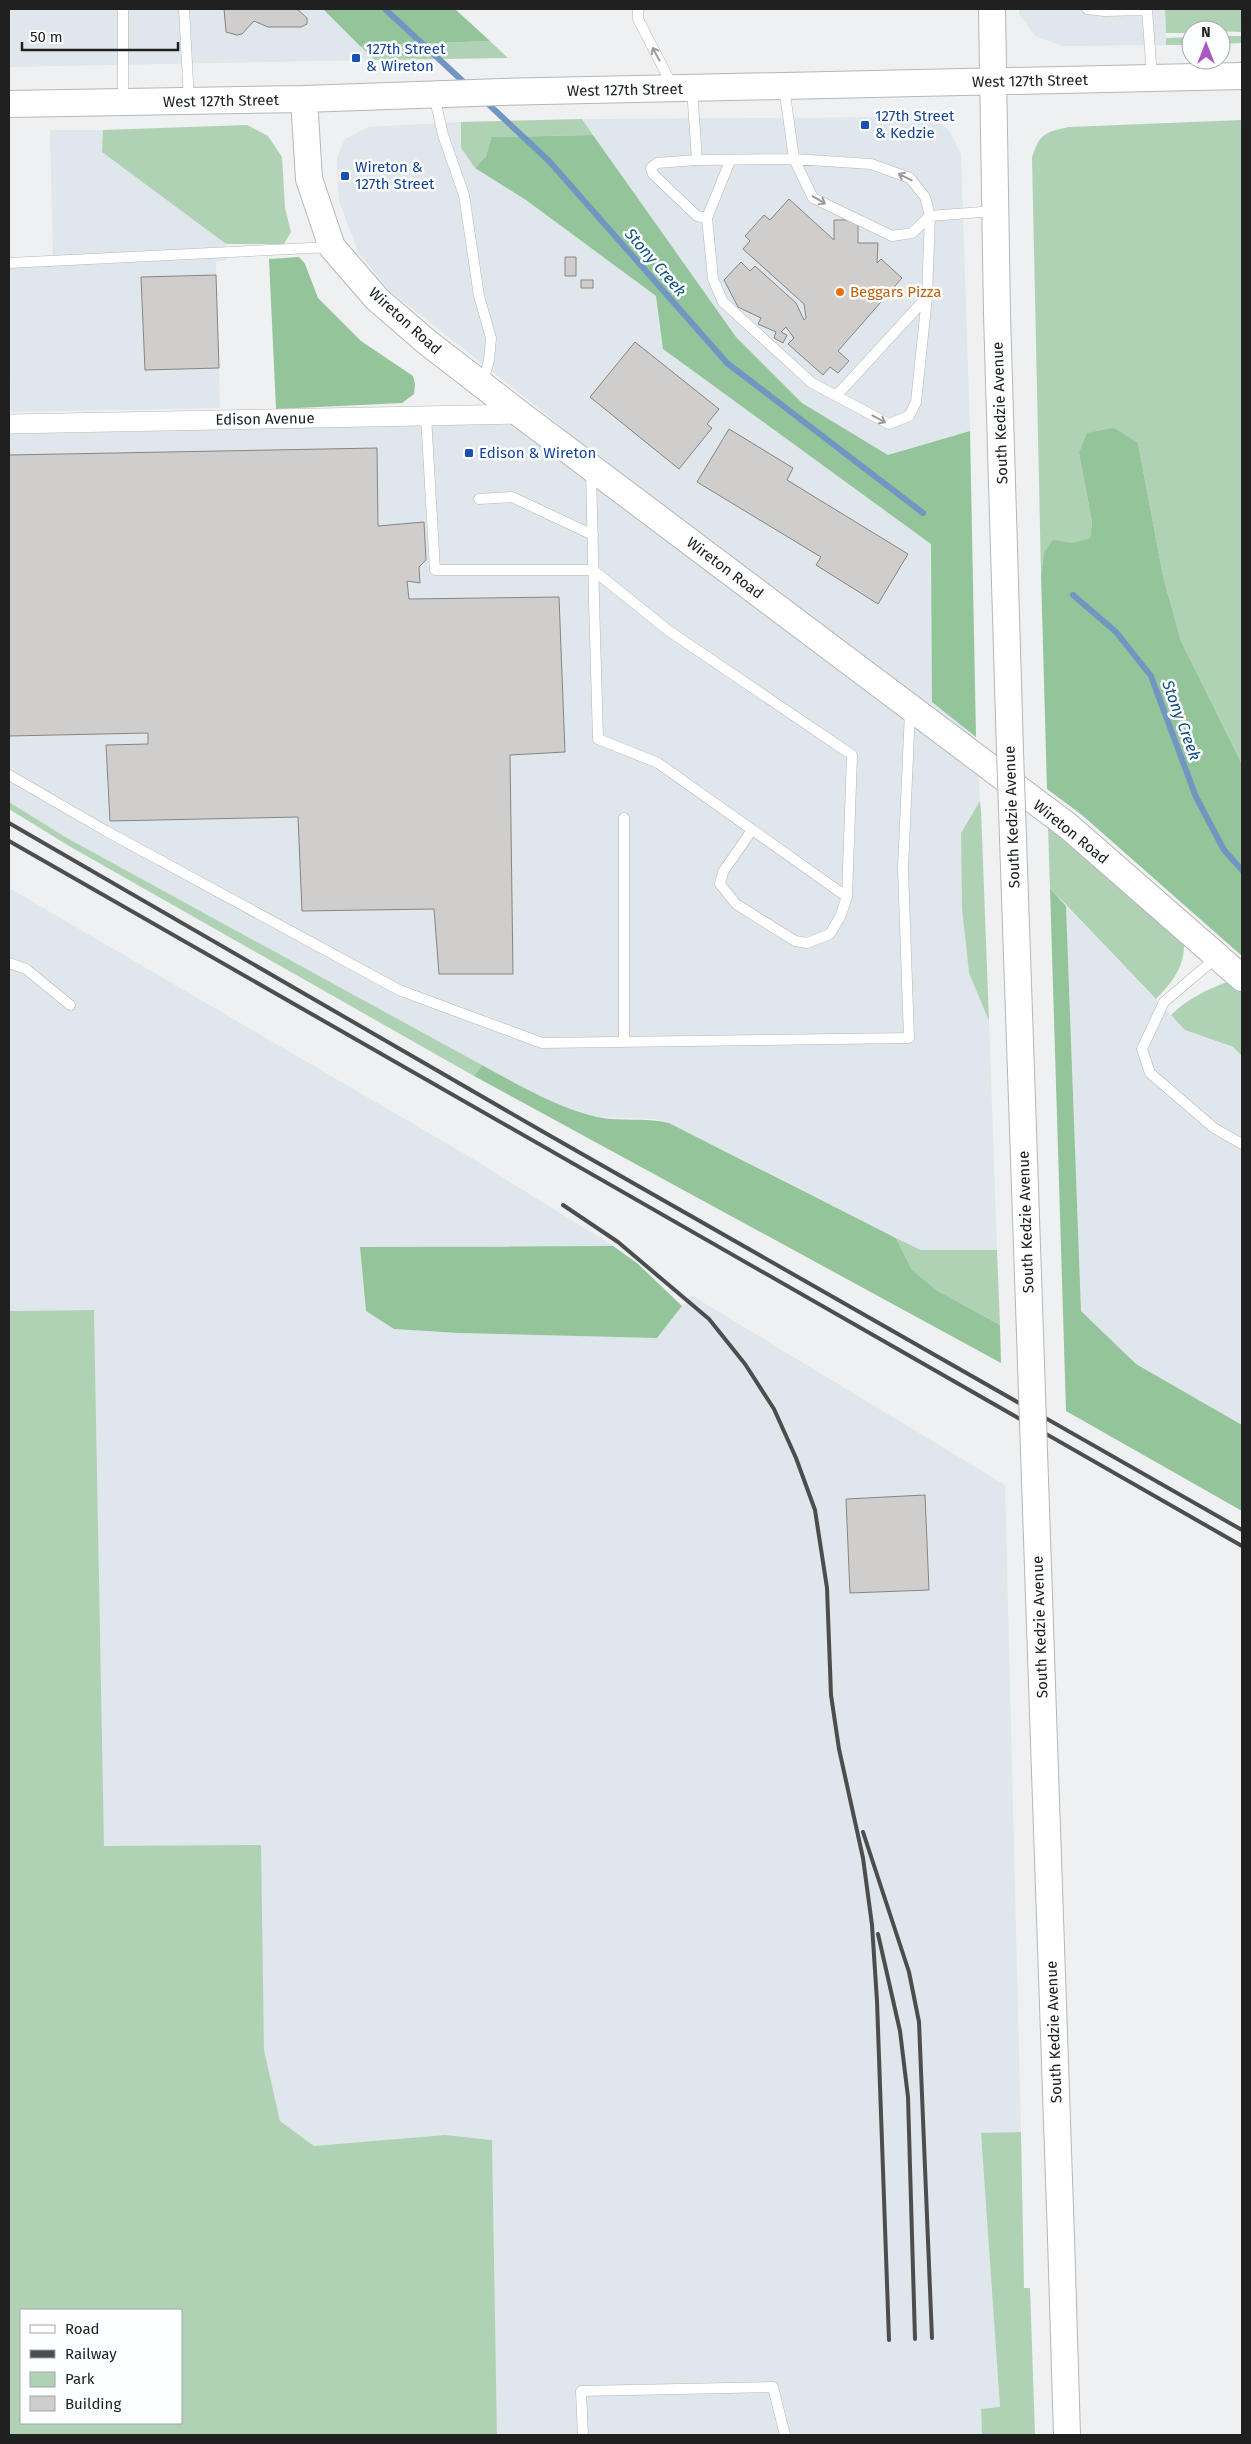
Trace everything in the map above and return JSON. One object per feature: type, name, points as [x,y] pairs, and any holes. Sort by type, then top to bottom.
[{"type":"main road","name":"South Kedzie Avenue","points":[[992,9],[1010,752],[1067,2435]]},
{"type":"main road","name":"West 127th Street","points":[[9,104],[304,99],[502,92],[1242,76]]},
{"type":"main road","name":"Wireton Road","points":[[304,99],[310,179],[332,247],[377,298],[428,343],[482,385],[1068,826],[1242,978]]},
{"type":"street","name":"Edison Avenue","points":[[9,424],[520,414]]},
{"type":"lane","points":[[123,9],[123,102]]},
{"type":"lane","points":[[184,9],[189,101]]},
{"type":"lane","points":[[1087,9],[1104,12],[1147,9],[1152,78]]},
{"type":"lane","points":[[638,14],[683,89],[697,160]]},
{"type":"lane","points":[[784,86],[794,159],[813,198],[892,236],[912,233],[930,216],[996,211]]},
{"type":"lane","points":[[441,94],[443,135],[464,195],[474,264],[491,338],[489,360],[482,385]]},
{"type":"lane","points":[[707,218],[696,216],[652,174],[651,168],[657,163],[697,160],[794,159],[871,164],[910,178],[925,197],[930,216],[927,297],[916,402],[909,416],[889,424],[812,382],[723,302],[713,279],[707,218],[730,161]]},
{"type":"lane","points":[[9,262],[332,247]]},
{"type":"lane","points":[[836,395],[927,297]]},
{"type":"lane","points":[[426,416],[435,570],[594,570],[670,631],[852,755],[848,896],[840,917],[830,934],[807,943],[795,941],[736,904],[720,884],[723,872],[752,830]]},
{"type":"lane","points":[[591,467],[598,739],[658,763],[848,896]]},
{"type":"lane","points":[[479,499],[512,497],[593,535]]},
{"type":"lane","points":[[9,775],[115,836],[399,990],[542,1043],[909,1038],[904,870],[910,708]]},
{"type":"lane","points":[[624,818],[624,1042]]},
{"type":"lane","points":[[1217,957],[1164,1002],[1142,1048],[1150,1073],[1214,1128],[1242,1144]]},
{"type":"lane","points":[[9,963],[26,969],[70,1005]]},
{"type":"lane","points":[[583,2435],[581,2391],[772,2387],[785,2435]]},
{"type":"shaded area","points":[[9,9],[323,9],[375,60],[9,67]]},
{"type":"shaded area","points":[[1019,9],[1165,9],[1166,45],[1062,46],[1035,36],[1019,14]]},
{"type":"shaded area","points":[[923,117],[937,121],[949,130],[961,154],[970,431],[888,455],[802,403],[736,337],[582,119]]},
{"type":"shaded area","points":[[461,122],[462,148],[475,168],[526,200],[656,296],[663,349],[932,544],[932,702],[976,737],[980,801],[961,833],[962,909],[969,973],[989,1021],[997,1250],[921,1250],[669,1123],[654,1119],[598,1117],[550,1102],[67,838],[9,802],[9,434],[484,424],[561,426],[389,290],[358,252],[339,201],[337,157],[345,139],[368,127]]},
{"type":"shaded area","points":[[50,130],[103,130],[102,152],[226,244],[226,260],[216,262],[220,408],[11,412],[9,263],[53,260]]},
{"type":"shaded area","points":[[9,888],[470,1157],[613,1246],[360,1247],[366,1311],[394,1329],[458,1333],[657,1338],[691,1295],[1005,1485],[1021,2132],[981,2133],[1000,2407],[981,2410],[982,2435],[497,2435],[492,2140],[445,2135],[314,2146],[280,2121],[264,2050],[260,1846],[104,1846],[94,1310],[9,1311]]},
{"type":"shaded area","points":[[1066,906],[1185,1030],[1233,1048],[1242,1056],[1242,1425],[1136,1364],[1081,1311]]},
{"type":"green space","points":[[323,9],[455,9],[490,41],[360,46]]},
{"type":"green space","points":[[1165,9],[1242,9],[1242,32],[1231,32],[1231,20],[1181,20],[1181,33],[1166,33]]},
{"type":"green space","points":[[1231,36],[1242,36],[1242,43],[1231,44]]},
{"type":"green space","points":[[1181,37],[1181,45],[1166,45],[1166,38]]},
{"type":"green space","points":[[490,41],[508,58],[375,60],[360,46]]},
{"type":"green space","points":[[582,119],[593,135],[493,137],[486,156],[475,168],[461,148],[461,122]]},
{"type":"green space","points":[[1242,120],[1242,764],[1181,641],[1163,576],[1138,443],[1079,453],[1092,522],[1090,538],[1044,553],[1041,575],[1032,158],[1037,144],[1044,135],[1069,127]]},
{"type":"green space","points":[[247,125],[268,136],[282,157],[285,208],[291,232],[284,244],[226,244],[102,152],[103,130]]},
{"type":"green space","points":[[593,135],[736,337],[802,403],[888,455],[970,431],[976,737],[932,702],[931,544],[663,349],[656,296],[526,200],[475,168],[486,156],[492,137]]},
{"type":"green space","points":[[299,257],[305,264],[318,298],[361,341],[413,376],[415,384],[414,394],[402,403],[276,409],[269,259]]},
{"type":"green space","points":[[1114,428],[1138,443],[1163,576],[1181,641],[1242,764],[1242,956],[1082,815],[1047,789],[1041,575],[1044,553],[1053,540],[1073,543],[1090,538],[1092,522],[1079,453],[1087,433]]},
{"type":"green space","points":[[980,801],[989,1021],[969,973],[962,909],[961,833]]},
{"type":"green space","points":[[9,802],[67,838],[482,1065],[474,1076],[69,846],[9,809]]},
{"type":"green space","points":[[1048,827],[1184,933],[1182,962],[1175,977],[1156,999],[1050,888]]},
{"type":"green space","points":[[1050,888],[1066,906],[1081,1311],[1136,1364],[1242,1425],[1242,1511],[1066,1411]]},
{"type":"green space","points":[[1230,981],[1242,991],[1242,1056],[1233,1047],[1185,1030],[1171,1015],[1199,995]]},
{"type":"green space","points":[[482,1065],[538,1095],[582,1113],[597,1117],[669,1123],[896,1238],[912,1270],[938,1291],[1000,1325],[1001,1363],[474,1076]]},
{"type":"green space","points":[[896,1238],[921,1250],[997,1250],[1000,1325],[938,1291],[912,1270]]},
{"type":"green space","points":[[613,1246],[637,1263],[682,1306],[657,1338],[458,1333],[394,1329],[366,1311],[360,1247]]},
{"type":"green space","points":[[94,1310],[104,1846],[261,1845],[264,2050],[280,2121],[314,2146],[445,2135],[492,2140],[497,2435],[9,2435],[9,1311]]},
{"type":"green space","points":[[1021,2132],[1024,2288],[1030,2288],[1035,2435],[982,2435],[981,2409],[1000,2407],[981,2133]]},
{"type":"building","points":[[224,9],[297,9],[307,18],[307,24],[301,27],[268,27],[254,21],[242,34],[237,35],[226,32]]},
{"type":"building","name":"Beggars Pizza","points":[[789,199],[834,240],[834,220],[858,220],[858,243],[878,243],[877,263],[881,259],[902,278],[838,351],[849,361],[838,373],[830,367],[823,375],[788,344],[794,338],[786,327],[781,332],[787,335],[783,343],[774,338],[776,332],[758,324],[761,318],[738,307],[724,280],[741,262],[750,271],[755,266],[796,303],[804,320],[806,318],[804,304],[743,249],[750,241],[745,236],[764,215],[770,220]]},
{"type":"building","points":[[565,257],[576,257],[576,276],[565,276]]},
{"type":"building","points":[[216,275],[219,368],[145,370],[141,277]]},
{"type":"building","points":[[581,280],[593,280],[593,288],[581,288]]},
{"type":"building","points":[[635,342],[719,409],[707,424],[712,428],[679,469],[590,397]]},
{"type":"building","points":[[729,429],[793,468],[787,480],[908,554],[878,604],[816,565],[821,557],[697,482]]},
{"type":"building","points":[[377,448],[378,526],[424,522],[426,560],[419,567],[420,583],[407,581],[409,599],[559,597],[565,752],[510,755],[513,974],[439,974],[434,909],[302,911],[298,817],[110,821],[106,745],[148,744],[148,733],[9,736],[9,455]]},
{"type":"building","points":[[925,1495],[929,1590],[850,1593],[846,1499]]},
{"type":"waterway","name":"Stony Creek","points":[[385,9],[468,86]]},
{"type":"waterway","name":"Stony Creek","points":[[485,101],[549,161],[727,363],[923,513]]},
{"type":"waterway","name":"Stony Creek","points":[[1073,595],[1116,632],[1151,676],[1196,797],[1224,850],[1242,870]]},
{"type":"railway","points":[[9,823],[547,1134],[1242,1530]]},
{"type":"railway","points":[[9,841],[1242,1546]]},
{"type":"railway","points":[[563,1205],[618,1242],[709,1319],[745,1364],[774,1409],[796,1458],[815,1510],[827,1588],[831,1695],[839,1749],[863,1858],[872,1925],[877,2001],[889,2340]]},
{"type":"railway","points":[[863,1832],[909,1972],[919,2022],[932,2338]]},
{"type":"railway","points":[[878,1934],[900,2031],[908,2097],[915,2339]]},
{"type":"place","name":"127th Street & Wireton","points":[[356,58]]},
{"type":"place","name":"127th Street & Kedzie","points":[[865,125]]},
{"type":"place","name":"Wireton & 127th Street","points":[[345,176]]},
{"type":"place","name":"Beggars Pizza","points":[[840,292]]},
{"type":"place","name":"Edison & Wireton","points":[[469,453]]}]
